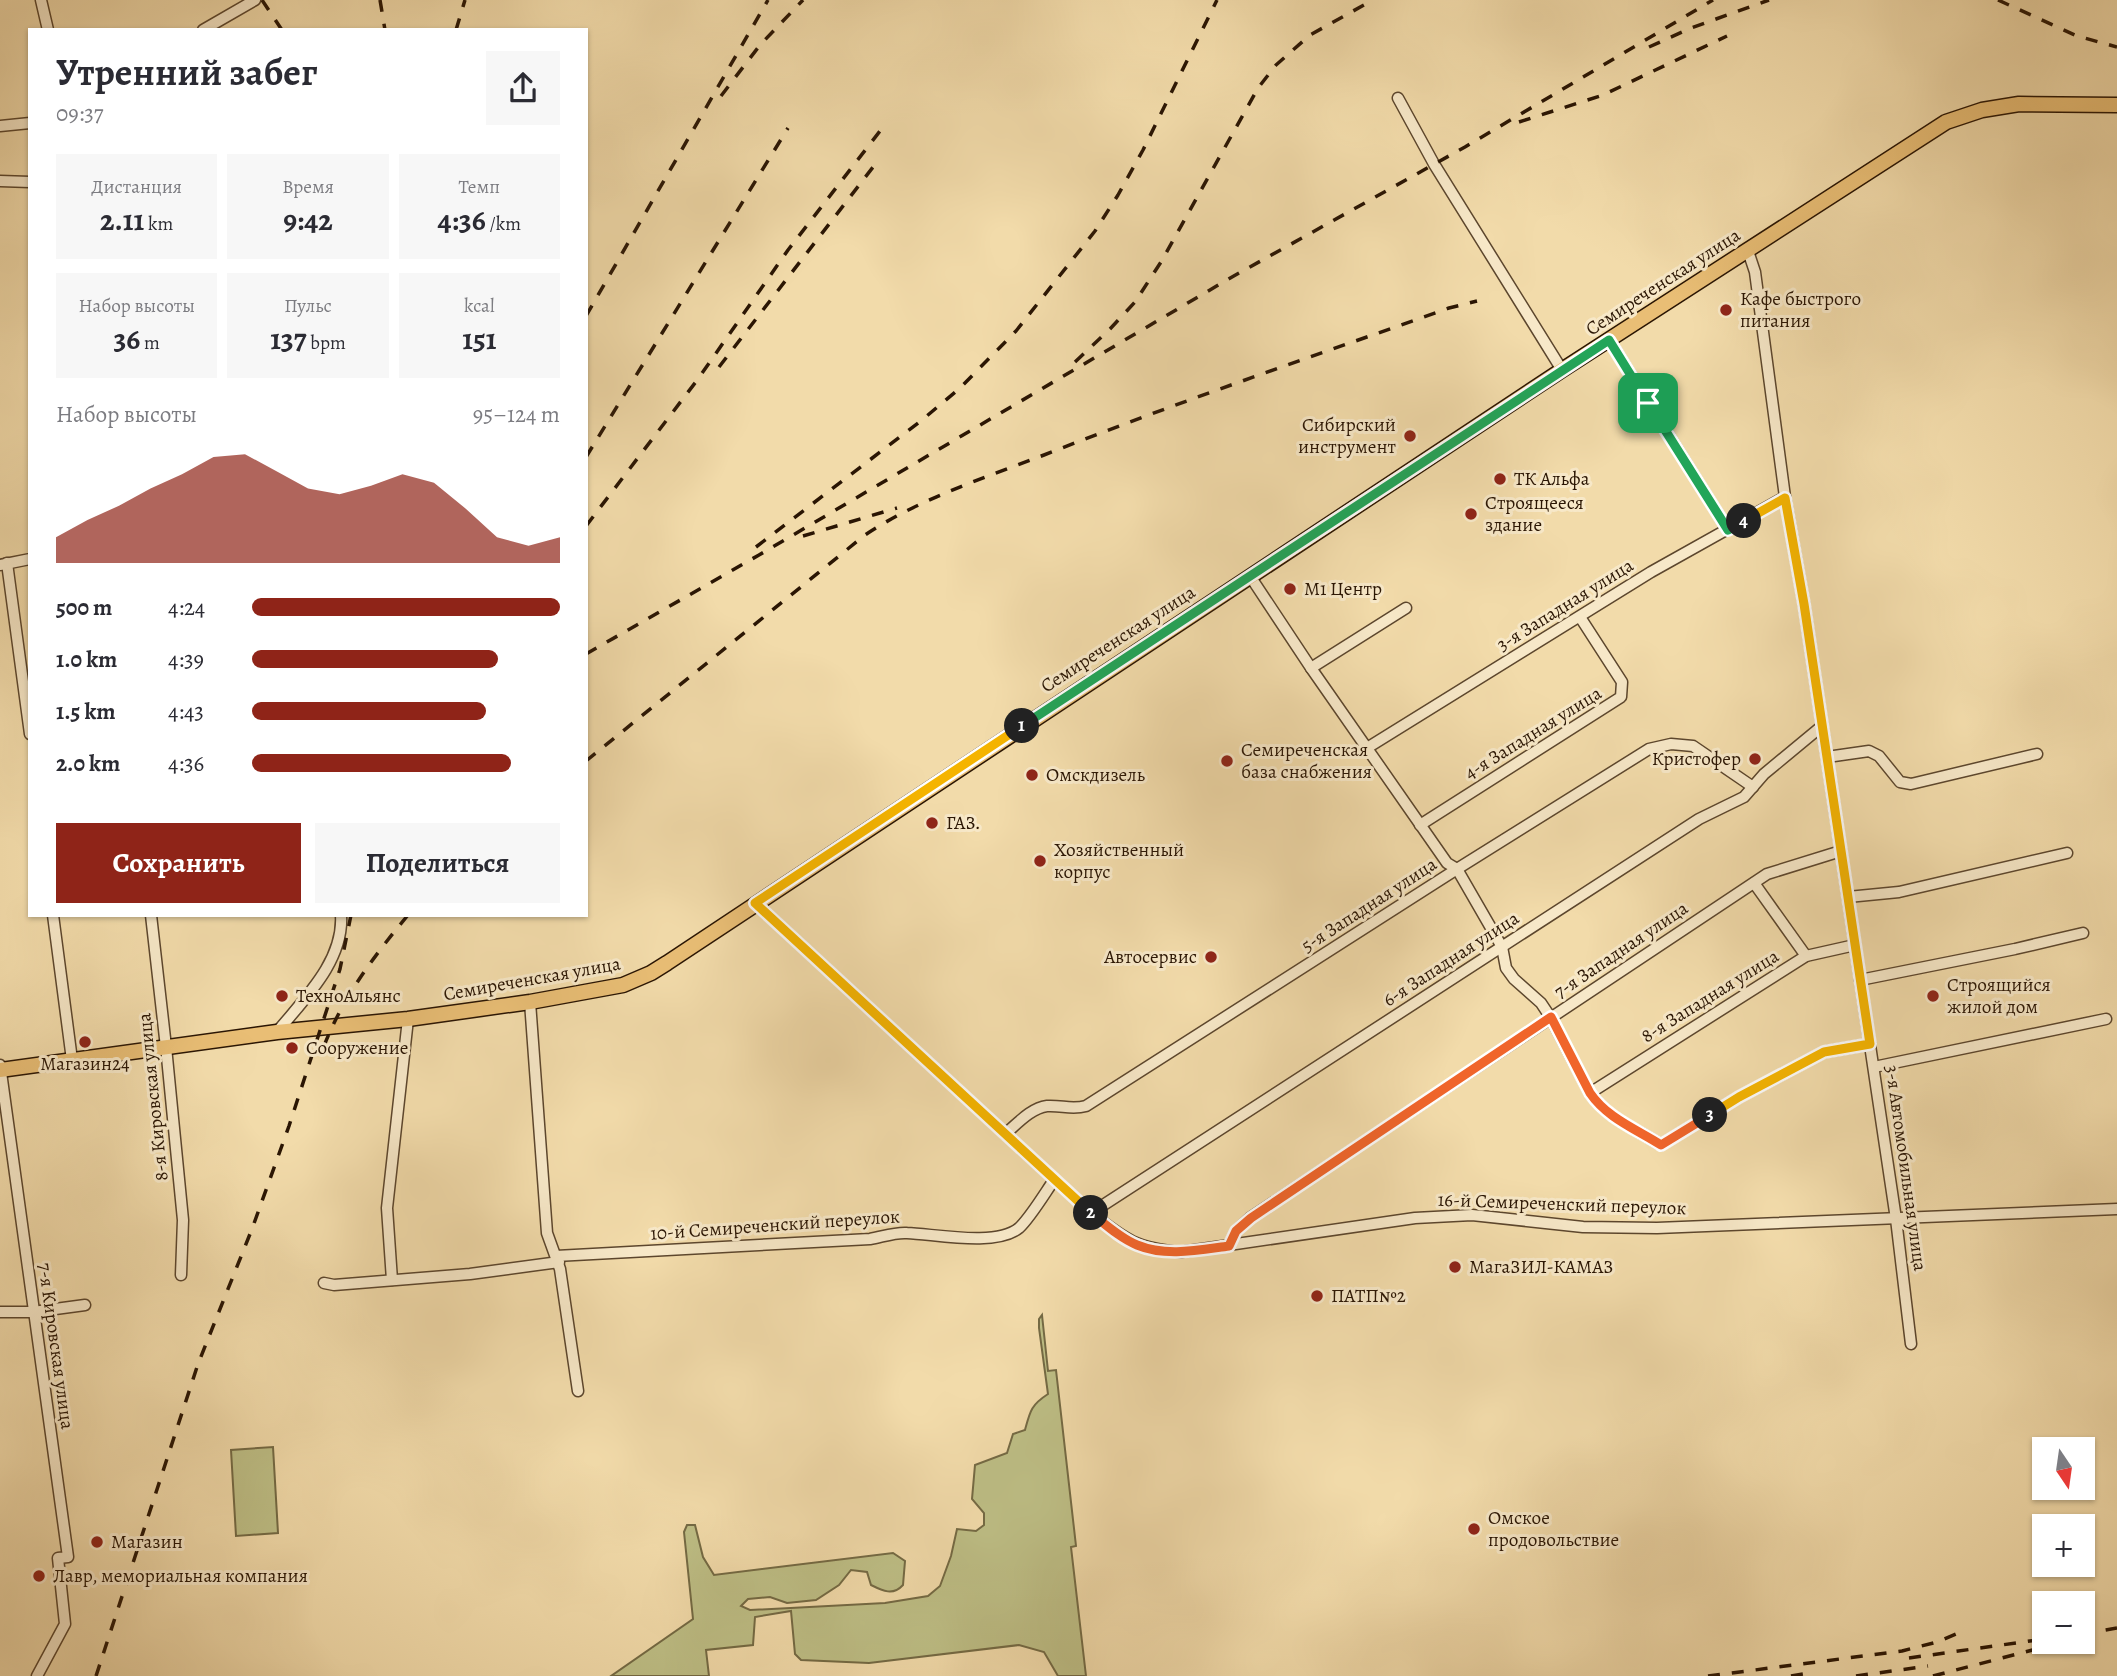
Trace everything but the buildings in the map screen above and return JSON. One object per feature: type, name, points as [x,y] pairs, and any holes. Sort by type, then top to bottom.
[{"type":"main road","name":"Семиреченская улица","points":[[0,1068],[530,1002],[603,990],[638,979],[667,963],[1562,370],[1946,122],[1982,110],[2020,104],[2117,105]]},
{"type":"street","points":[[41,0],[48,28]]},
{"type":"street","points":[[207,28],[255,0]]},
{"type":"street","points":[[1398,97],[1434,164],[1562,370]]},
{"type":"street","points":[[0,126],[28,122]]},
{"type":"street","points":[[0,181],[28,182]]},
{"type":"street","name":"3-я Автомобильная улица","points":[[1748,251],[1755,272],[1785,498],[1842,851],[1896,1219],[1911,1344]]},
{"type":"street","points":[[1609,340],[1728,530]]},
{"type":"street","name":"3-я Западная улица","points":[[1367,748],[1651,572],[1785,498]]},
{"type":"street","points":[[28,559],[4,564],[28,721]]},
{"type":"street","points":[[1250,576],[1420,825],[1447,863],[1457,869],[1502,947],[1506,968],[1514,979],[1541,1003],[1590,1093],[1612,1116],[1661,1145],[1739,1097],[1824,1052],[1870,1044]]},
{"type":"street","points":[[1311,668],[1406,608]]},
{"type":"street","name":"4-я Западная улица","points":[[1420,825],[1621,697],[1622,682],[1580,617]]},
{"type":"street","name":"6-я Западная улица","points":[[1091,1213],[1699,819],[1744,797],[1765,774],[1822,726]]},
{"type":"street","name":"5-я Западная улица","points":[[1005,1134],[1028,1114],[1045,1106],[1073,1110],[1086,1106],[1649,749],[1671,744],[1693,746],[1753,787]]},
{"type":"street","points":[[1827,757],[1869,751],[1879,756],[1900,782],[1911,784],[2037,754]]},
{"type":"street","name":"7-я Западная улица","points":[[1229,1246],[1236,1231],[1251,1218],[1767,874],[1842,851]]},
{"type":"street","points":[[1848,897],[1899,892],[2067,853]]},
{"type":"street","points":[[1754,883],[1806,956]]},
{"type":"street","points":[[755,903],[1091,1213]]},
{"type":"street","points":[[53,917],[72,1060]]},
{"type":"street","name":"8-я Кировская улица","points":[[151,917],[183,1220],[181,1275]]},
{"type":"street","points":[[277,1032],[328,964],[341,935],[341,917]]},
{"type":"street","points":[[1860,979],[2083,933]]},
{"type":"street","name":"8-я Западная улица","points":[[1590,1093],[1806,956],[1855,945]]},
{"type":"street","points":[[530,1002],[547,1233],[558,1259],[578,1391]]},
{"type":"street","points":[[392,1280],[387,1208],[408,1019]]},
{"type":"street","points":[[1874,1067],[2106,1019]]},
{"type":"street","name":"7-я Кировская улица","points":[[0,1068],[68,1556],[58,1558],[65,1624],[37,1676]]},
{"type":"street","name":"10-й Семиреченский переулок","points":[[558,1259],[858,1240],[907,1233],[946,1238],[1007,1235],[1019,1228],[1054,1180]]},
{"type":"street","name":"16-й Семиреченский переулок","points":[[1091,1213],[1135,1244],[1154,1250],[1181,1252],[1415,1218],[1472,1215],[1584,1227],[1631,1228],[2117,1209]]},
{"type":"street","points":[[324,1283],[334,1285],[470,1275],[558,1259]]},
{"type":"street","points":[[0,1312],[33,1312],[85,1305]]},
{"type":"green space","points":[[1042,1315],[1048,1371],[1056,1370],[1076,1546],[1071,1547],[1086,1676],[1058,1676],[1044,1652],[1019,1645],[869,1663],[801,1660],[795,1654],[791,1611],[755,1617],[753,1645],[706,1650],[709,1676],[611,1676],[693,1619],[684,1532],[687,1525],[695,1525],[703,1557],[714,1575],[893,1553],[905,1561],[903,1585],[895,1590],[875,1587],[871,1585],[867,1572],[851,1570],[839,1585],[816,1600],[787,1603],[770,1597],[748,1599],[741,1606],[750,1610],[885,1603],[928,1596],[940,1586],[957,1529],[976,1531],[984,1525],[984,1513],[972,1499],[975,1465],[1007,1453],[1013,1434],[1025,1430],[1032,1409],[1048,1394],[1039,1328]]},
{"type":"green space","points":[[273,1447],[278,1533],[236,1536],[231,1450]]},
{"type":"railway","points":[[262,0],[281,28]]},
{"type":"railway","points":[[380,0],[385,28]]},
{"type":"railway","points":[[457,28],[465,0]]},
{"type":"railway","points":[[588,313],[768,0]]},
{"type":"railway","points":[[721,96],[760,45],[803,0]]},
{"type":"railway","points":[[756,547],[922,420],[960,388],[1016,331],[1095,231],[1118,195],[1217,0]]},
{"type":"railway","points":[[1075,362],[1135,302],[1161,262],[1258,88],[1276,65],[1310,35],[1373,0]]},
{"type":"railway","points":[[588,653],[1232,277],[1465,147],[1713,0]]},
{"type":"railway","points":[[1649,47],[1691,28],[1769,0]]},
{"type":"railway","points":[[1998,0],[2077,36],[2117,47]]},
{"type":"railway","points":[[1519,122],[1603,95],[1727,36]]},
{"type":"railway","points":[[588,523],[698,379],[788,250],[887,122]]},
{"type":"railway","points":[[588,454],[788,128]]},
{"type":"railway","points":[[719,367],[880,158]]},
{"type":"railway","points":[[588,759],[865,535],[907,511],[975,481],[1145,416],[1449,308],[1477,301]]},
{"type":"railway","points":[[803,536],[897,508]]},
{"type":"railway","points":[[96,1676],[198,1364],[252,1229],[289,1126],[340,969],[351,917]]},
{"type":"railway","points":[[324,1046],[340,1011],[360,978],[406,917]]},
{"type":"railway","points":[[2095,1632],[2117,1628]]},
{"type":"railway","points":[[1708,1676],[1902,1651],[1937,1642],[1961,1632]]},
{"type":"railway","points":[[1909,1658],[2032,1641]]},
{"type":"railway","points":[[1933,1676],[2032,1650]]},
{"type":"railway","points":[[1856,1676],[1928,1666]]},
{"type":"railway","points":[[1791,1676],[1803,1674]]},
{"type":"place","name":"Кафе быстрого питания","points":[[1726,310]]},
{"type":"place","name":"Сибирский инструмент","points":[[1410,436]]},
{"type":"place","name":"ТК Альфа","points":[[1500,479]]},
{"type":"place","name":"Строящееся здание","points":[[1471,514]]},
{"type":"place","name":"М1 Центр","points":[[1290,589]]},
{"type":"place","name":"Кристофер","points":[[1755,759]]},
{"type":"place","name":"Семиреченская база снабжения","points":[[1227,761]]},
{"type":"place","name":"Омскдизель","points":[[1032,775]]},
{"type":"place","name":"ГАЗ.","points":[[932,823]]},
{"type":"place","name":"Хозяйственный корпус","points":[[1040,861]]},
{"type":"place","name":"Автосервис","points":[[1211,957]]},
{"type":"place","name":"ТехноАльянс","points":[[282,996]]},
{"type":"place","name":"Строящийся жилой дом","points":[[1933,996]]},
{"type":"place","name":"Магазин24","points":[[85,1042]]},
{"type":"place","name":"Сооружение","points":[[292,1048]]},
{"type":"place","name":"МагаЗИЛ-КАМАЗ","points":[[1455,1267]]},
{"type":"place","name":"ПАТП№2","points":[[1317,1296]]},
{"type":"place","name":"Омское продовольствие","points":[[1474,1529]]},
{"type":"place","name":"Магазин","points":[[97,1542]]},
{"type":"place","name":"Лавр, мемориальная компания","points":[[39,1576]]},
{"type":"route","points":[[1609,340],[1648,403],[1728,530],[1785,498],[1804,604],[1870,1044],[1824,1052],[1739,1097],[1661,1145],[1612,1116],[1598,1104],[1551,1017],[1251,1218],[1236,1231],[1229,1246],[1181,1252],[1154,1250],[1135,1244],[1091,1213],[755,903],[1609,340]]}]
